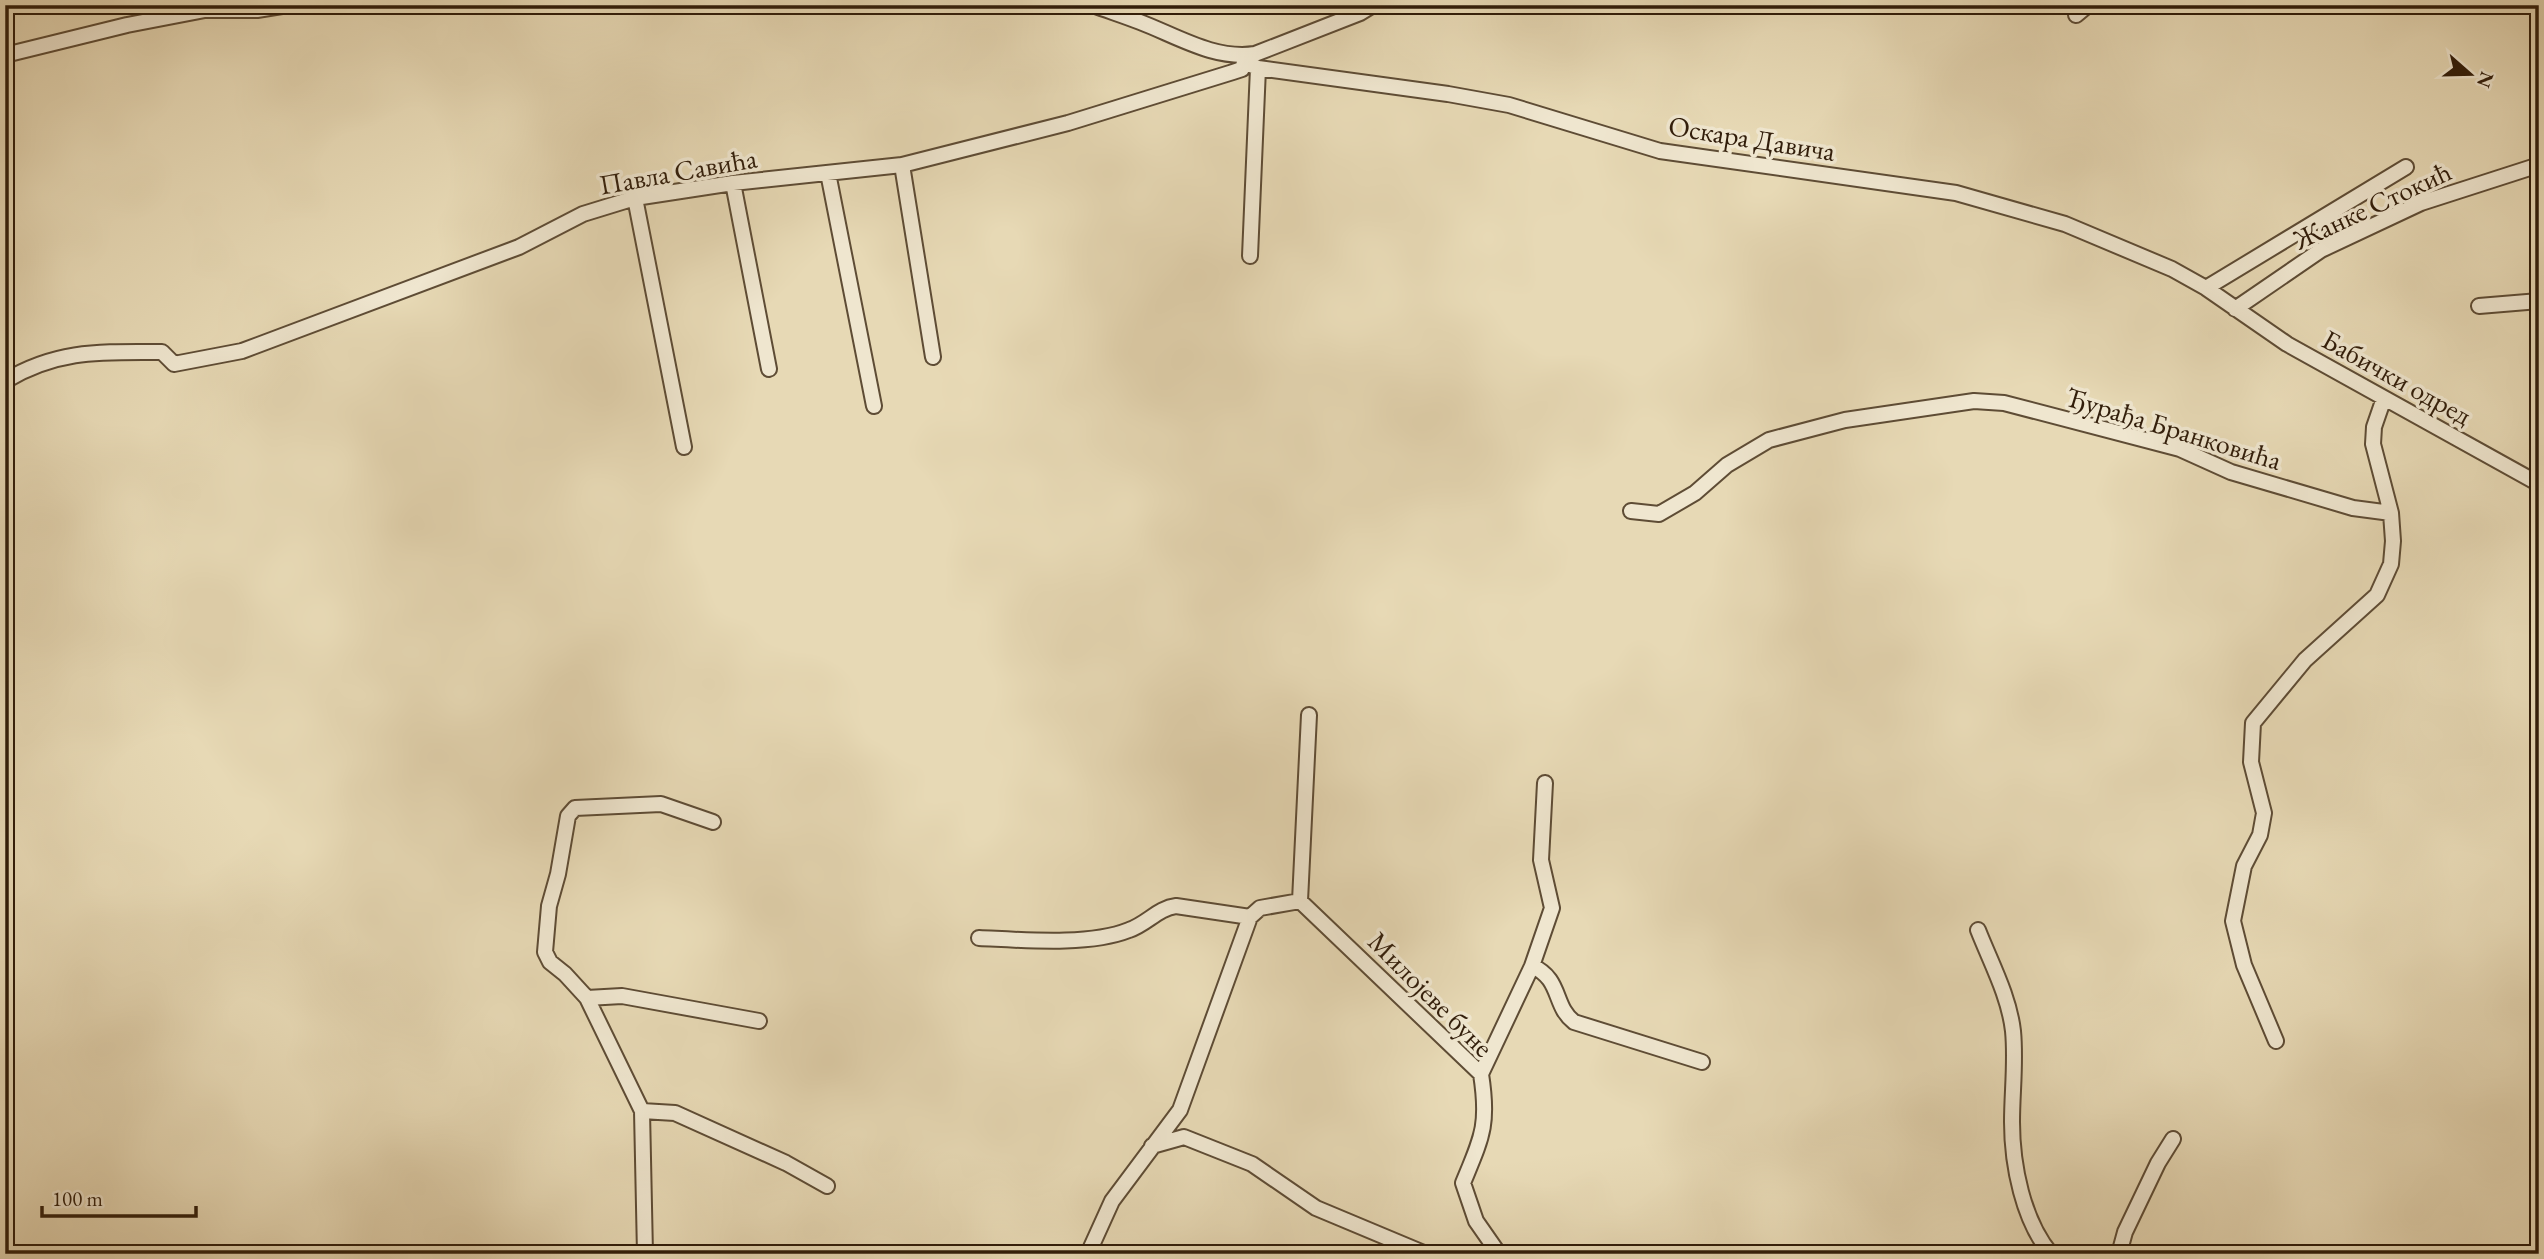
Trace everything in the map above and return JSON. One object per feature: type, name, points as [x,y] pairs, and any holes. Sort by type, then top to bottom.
[{"type":"street","points":[[5,55],[127,25],[205,10],[257,10],[288,5]]},
{"type":"street","name":"Оскара Давича","points":[[1093,5],[1197,46],[1250,62],[1509,105],[1660,151],[1956,193],[2065,224],[2172,269],[2206,288],[2235,309]]},
{"type":"street","name":"Павла Савића","points":[[5,381],[29,367],[85,352],[162,352],[174,364],[242,351],[519,247],[583,214],[635,198],[733,183],[902,165],[1068,123],[1242,69],[1255,54],[1373,5]]},
{"type":"street","points":[[2076,15],[2088,5]]},
{"type":"street","points":[[1250,62],[1250,256]]},
{"type":"street","points":[[902,165],[933,357]]},
{"type":"street","name":"Жанке Стокић","points":[[2235,309],[2321,250],[2421,203],[2539,165]]},
{"type":"street","points":[[2206,288],[2406,167]]},
{"type":"street","points":[[828,173],[874,406]]},
{"type":"street","points":[[733,183],[769,369]]},
{"type":"street","points":[[635,198],[684,447]]},
{"type":"street","points":[[2479,306],[2539,301]]},
{"type":"street","name":"Бабички одред","points":[[2235,309],[2287,344],[2538,479]]},
{"type":"street","points":[[2276,1041],[2244,965],[2233,921],[2245,866],[2260,835],[2264,813],[2251,762],[2253,723],[2305,660],[2377,595],[2392,564],[2391,513],[2373,444],[2374,427],[2384,398]]},
{"type":"street","name":"Ђурађа Бранковића","points":[[1631,512],[1659,514],[1695,493],[1727,465],[1769,440],[1845,420],[1974,401],[2004,403],[2180,449],[2231,472],[2353,508],[2391,513]]},
{"type":"street","points":[[1088,1254],[1112,1201],[1180,1110],[1250,917],[1260,908],[1300,901],[1309,715]]},
{"type":"street","points":[[1481,1074],[1532,967],[1552,908],[1541,860],[1545,783]]},
{"type":"street","points":[[645,1254],[642,1111],[587,998],[550,962],[545,953],[549,906],[570,811],[585,806],[661,804],[713,822]]},
{"type":"street","name":"Милојеве буне","points":[[1300,901],[1481,1074],[1486,1105],[1483,1135],[1464,1183],[1476,1221],[1499,1254]]},
{"type":"street","points":[[979,937],[1095,939],[1130,930],[1165,907],[1177,906],[1250,917]]},
{"type":"street","points":[[1978,930],[2007,1005],[2013,1029],[2015,1070],[2012,1122],[2017,1171],[2028,1213],[2051,1254]]},
{"type":"street","points":[[1532,967],[1543,971],[1551,981],[1566,1016],[1574,1022],[1702,1062]]},
{"type":"street","points":[[587,998],[633,998],[759,1021]]},
{"type":"street","points":[[642,1111],[676,1113],[786,1163],[827,1186]]},
{"type":"street","points":[[1152,1146],[1184,1137],[1252,1164],[1316,1208],[1426,1254]]},
{"type":"street","points":[[2119,1254],[2125,1232],[2158,1163],[2173,1139]]}]
